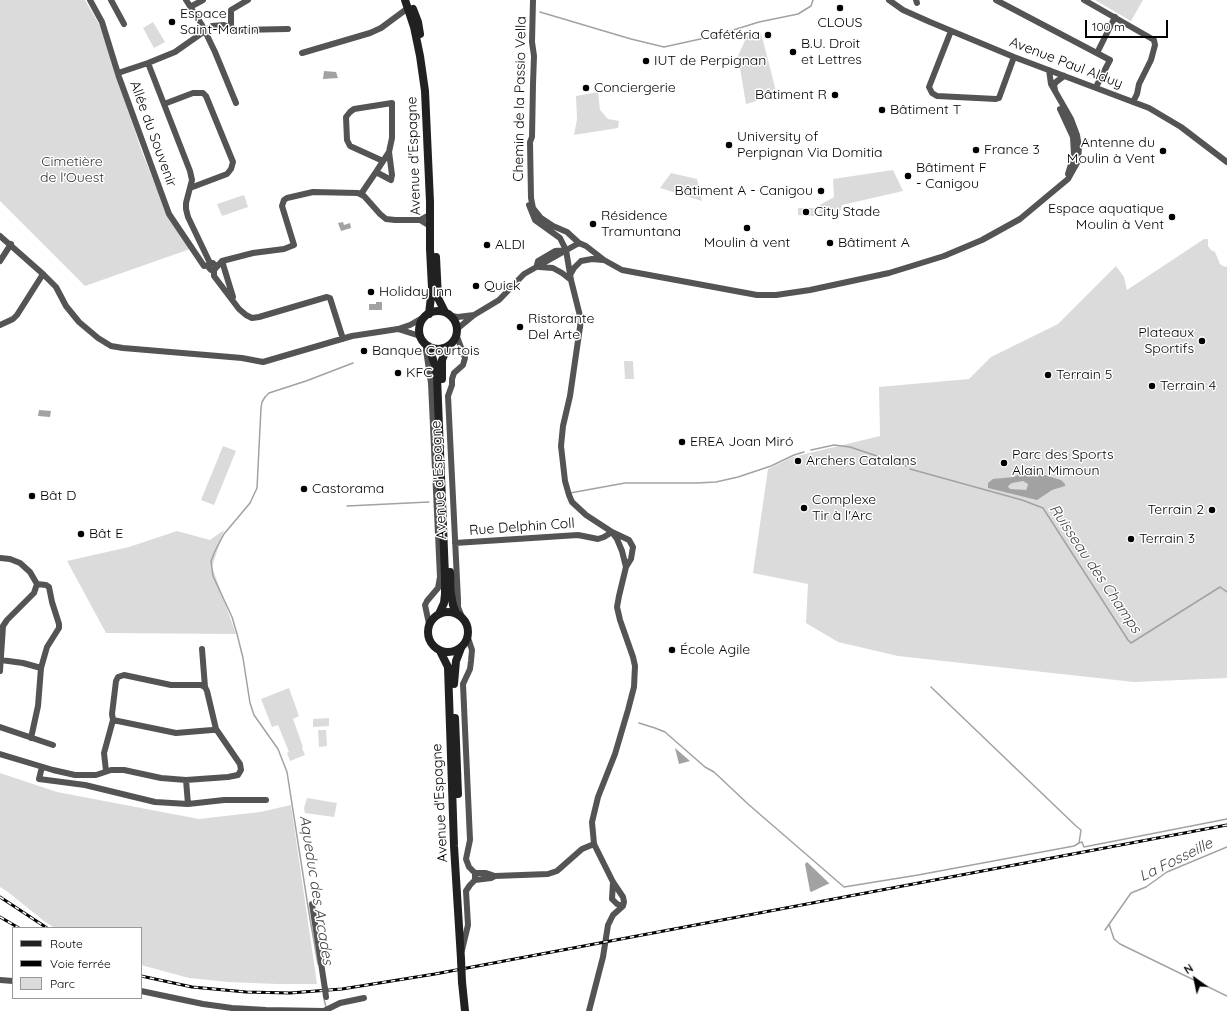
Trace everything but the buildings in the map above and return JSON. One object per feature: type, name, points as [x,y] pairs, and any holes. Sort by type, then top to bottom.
[{"type":"main road","name":"Avenue d'Espagne","points":[[407,3],[420,56],[425,92],[432,288],[426,315]]},
{"type":"main road","name":"Avenue d'Espagne","points":[[407,3],[418,22],[426,60],[438,298],[448,314]]},
{"type":"main road","points":[[436,311],[448,314],[456,324],[457,332],[453,342],[438,349],[427,346],[420,336],[420,326],[426,315],[436,311]]},
{"type":"main road","name":"Avenue d'Espagne","points":[[449,345],[442,360],[441,369],[451,594],[459,615]]},
{"type":"main road","name":"Avenue d'Espagne","points":[[427,346],[435,365],[437,377],[445,576],[445,598],[439,614]]},
{"type":"main road","points":[[449,611],[459,615],[468,625],[468,638],[462,647],[450,652],[440,651],[432,645],[429,640],[429,624],[433,618],[439,614],[449,611]]},
{"type":"main road","name":"Avenue d'Espagne","points":[[461,955],[463,929],[454,674],[456,661],[462,647]]},
{"type":"main road","name":"Avenue d'Espagne","points":[[440,651],[448,667],[454,846],[462,985],[465,1011]]},
{"type":"street","name":"Allée du Souvenir","points":[[90,0],[102,22],[118,73],[169,214],[204,266],[212,266]]},
{"type":"street","points":[[110,0],[124,24]]},
{"type":"street","points":[[186,0],[202,25],[236,102]]},
{"type":"street","points":[[190,7],[203,0]]},
{"type":"street","points":[[231,27],[231,10],[248,0]]},
{"type":"street","name":"Chemin de la Passio Vella","points":[[533,0],[532,42],[534,56],[534,84],[532,137],[530,142],[531,198],[533,208],[541,218],[553,226],[567,232],[604,260],[622,270],[739,292],[770,296],[810,290],[889,273],[944,256],[982,240],[1015,222],[1048,197],[1065,181]]},
{"type":"street","name":"Avenue Paul Alduy","points":[[889,0],[903,10],[1014,57],[1149,108],[1181,127],[1225,161]]},
{"type":"street","points":[[996,0],[1110,60],[1096,87]]},
{"type":"street","points":[[1084,0],[1154,40],[1155,45],[1151,60],[1139,84],[1137,94],[1133,102]]},
{"type":"street","points":[[302,52],[370,33],[381,28],[407,3]]},
{"type":"street","points":[[1097,53],[1115,17]]},
{"type":"street","points":[[118,73],[175,52],[212,26],[224,25],[238,30],[288,29]]},
{"type":"street","points":[[951,30],[929,87],[932,93],[937,96],[999,98],[1014,57]]},
{"type":"street","points":[[148,63],[190,171],[192,180],[186,203],[188,217],[212,266],[214,276],[243,312],[252,318],[327,297],[330,298],[343,339]]},
{"type":"street","points":[[1049,70],[1051,84],[1078,134],[1078,161],[1068,179],[1065,181]]},
{"type":"street","points":[[1049,70],[1046,75],[1048,85],[1074,137],[1074,160],[1065,181]]},
{"type":"street","points":[[1055,92],[1054,85],[1064,76]]},
{"type":"street","points":[[164,104],[193,93],[203,93],[206,96],[233,162],[231,169],[227,174],[190,188]]},
{"type":"street","points":[[376,172],[391,180],[392,175],[389,152],[392,138],[392,103],[354,109],[346,117],[347,140],[350,146],[383,161]]},
{"type":"street","points":[[361,194],[389,152]]},
{"type":"street","points":[[1225,161],[1227,153]]},
{"type":"street","points":[[212,266],[222,261],[253,253],[284,249],[294,245],[282,206],[284,200],[287,198],[313,192],[361,194],[386,219],[420,220],[430,215]]},
{"type":"street","name":"Chemin de la Passio Vella","points":[[531,198],[528,206],[536,220],[560,238],[566,250],[581,320],[561,446],[570,498],[578,509],[612,532],[622,551],[626,567],[617,604],[620,620],[633,656],[635,673],[634,687],[615,754],[594,810],[592,822],[594,844],[613,882],[623,896],[623,906],[616,904],[612,899],[613,882]]},
{"type":"street","points":[[420,220],[430,226]]},
{"type":"street","points":[[0,236],[11,244],[56,287],[66,306],[78,322],[111,346],[246,359],[278,358],[352,336],[398,329],[410,325],[426,315]]},
{"type":"street","points":[[537,266],[538,261],[555,252],[566,250],[580,243]]},
{"type":"street","points":[[0,261],[11,244]]},
{"type":"street","points":[[457,332],[474,315],[499,300],[524,274],[537,266],[553,268],[571,278],[574,268],[581,262],[592,259],[604,260]]},
{"type":"street","points":[[222,261],[234,301]]},
{"type":"street","points":[[0,324],[13,319],[17,315],[43,274]]},
{"type":"street","points":[[448,314],[474,315]]},
{"type":"street","points":[[398,329],[420,336]]},
{"type":"street","name":"Avenue d'Espagne","points":[[457,332],[460,347],[465,358],[463,365],[454,373],[448,396],[459,615]]},
{"type":"street","points":[[449,345],[460,347]]},
{"type":"street","name":"Avenue d'Espagne","points":[[427,346],[426,350],[431,386],[440,577],[438,588],[426,601],[425,605],[429,624]]},
{"type":"street","points":[[612,532],[629,540],[633,547],[626,567]]},
{"type":"street","name":"Rue Delphin Coll","points":[[456,543],[578,534],[598,539],[604,538],[612,532]]},
{"type":"street","points":[[0,558],[10,559],[20,563],[30,572],[37,584],[34,593],[3,626],[0,671]]},
{"type":"street","points":[[31,738],[38,706],[41,668],[47,647],[59,628],[49,588],[46,585],[37,584]]},
{"type":"street","name":"Avenue d'Espagne","points":[[461,955],[468,925],[466,891],[476,880],[475,873],[469,867],[466,859],[470,840],[463,684],[470,669],[471,661],[472,650],[468,638]]},
{"type":"street","points":[[462,647],[468,651],[471,661]]},
{"type":"street","points":[[0,754],[75,775],[96,775],[111,770],[124,770],[160,778],[186,780],[238,775],[241,770],[240,764],[216,729],[205,687],[202,649]]},
{"type":"street","points":[[1,660],[23,663],[41,668]]},
{"type":"street","points":[[106,771],[104,754],[113,720],[112,714],[116,680],[120,675],[171,685],[201,685],[205,687]]},
{"type":"street","points":[[113,720],[176,733],[216,729]]},
{"type":"street","points":[[456,760],[459,735],[465,723]]},
{"type":"street","points":[[0,727],[53,745]]},
{"type":"street","points":[[42,767],[39,779],[85,785],[156,802],[188,804],[224,800],[266,800]]},
{"type":"street","points":[[186,780],[188,804]]},
{"type":"street","points":[[476,880],[495,876],[548,874],[557,871],[582,849],[594,844]]},
{"type":"street","points":[[475,873],[491,874],[495,876]]},
{"type":"street","points":[[312,904],[329,1009]]},
{"type":"street","points":[[589,1011],[603,957],[608,925],[614,915],[623,906]]},
{"type":"street","points":[[0,980],[12,981]]},
{"type":"street","points":[[142,991],[232,1008],[324,1011],[340,1003],[364,998]]},
{"type":"green space","name":"Cimetière de l'Ouest","points":[[0,0],[85,0],[100,26],[142,152],[167,215],[190,249],[85,286],[0,201]]},
{"type":"green space","points":[[1095,0],[1143,0],[1131,21]]},
{"type":"green space","points":[[153,22],[165,42],[154,48],[143,28]]},
{"type":"green space","points":[[761,33],[777,95],[746,104],[738,56],[747,36]]},
{"type":"green space","points":[[598,92],[600,110],[608,119],[619,121],[618,128],[574,135],[577,119],[576,96]]},
{"type":"green space","points":[[893,170],[903,191],[842,205],[839,215],[819,214],[820,205],[834,197],[833,179]]},
{"type":"green space","points":[[671,173],[697,179],[702,201],[660,188]]},
{"type":"green space","points":[[244,195],[248,207],[222,216],[217,204]]},
{"type":"green space","name":"City Stade","points":[[798,208],[814,208],[814,216],[798,215]]},
{"type":"green space","name":"Parc des Sports Alain Mimoun","points":[[1204,239],[1208,239],[1208,246],[1215,252],[1220,264],[1225,267],[1227,266],[1227,678],[1134,682],[898,656],[838,642],[806,623],[808,584],[753,573],[768,469],[793,457],[880,436],[879,387],[969,379],[991,357],[1058,324],[1116,266],[1124,277],[1127,290]]},
{"type":"green space","points":[[624,361],[633,361],[634,379],[625,379]]},
{"type":"green space","points":[[223,446],[236,451],[214,505],[201,500]]},
{"type":"green space","points":[[224,530],[212,567],[236,634],[106,633],[67,561],[129,547],[177,531],[210,540]]},
{"type":"green space","points":[[289,688],[299,716],[293,719],[305,755],[290,761],[287,753],[289,752],[278,725],[272,727],[261,699]]},
{"type":"green space","points":[[329,718],[329,726],[313,727],[313,719]]},
{"type":"green space","points":[[318,730],[326,730],[327,746],[319,747]]},
{"type":"green space","points":[[0,773],[57,792],[199,819],[260,812],[291,805],[317,984],[228,982],[189,978],[142,965],[142,927],[53,927],[0,887]]},
{"type":"green space","points":[[307,798],[337,803],[334,817],[305,813],[304,808]]},
{"type":"shaded area","points":[[324,71],[336,72],[338,78],[323,79]]},
{"type":"shaded area","points":[[343,222],[344,225],[350,223],[351,228],[341,231],[338,223]]},
{"type":"shaded area","points":[[376,302],[382,302],[382,310],[369,310],[369,304],[376,304]]},
{"type":"shaded area","points":[[39,410],[51,411],[50,417],[38,416]]},
{"type":"shaded area","points":[[1025,471],[1031,471],[1061,480],[1065,486],[1052,490],[1037,500],[988,488],[988,483],[993,479],[1014,477]],"holes":[[[1023,481],[1028,484],[1026,490],[1010,489],[1008,487],[1012,483]]]},
{"type":"shaded area","points":[[675,748],[690,761],[679,764]]},
{"type":"shaded area","points":[[807,862],[830,883],[811,892],[805,864]]},
{"type":"waterway","points":[[540,12],[631,39],[664,47],[714,36],[759,22],[798,14],[811,6],[813,0]]},
{"type":"waterway","points":[[318,964],[287,772],[278,749],[254,715],[250,703],[243,658],[237,634],[232,617],[213,576],[211,561],[224,534],[250,503],[257,488],[261,408],[265,397],[269,393],[353,363]]},
{"type":"waterway","name":"Ruisseau des Champs","points":[[811,450],[834,445],[850,447],[907,466]]},
{"type":"waterway","name":"Ruisseau des Champs","points":[[570,493],[625,483],[716,482],[738,477],[771,466],[804,452]]},
{"type":"waterway","name":"Ruisseau des Champs","points":[[910,469],[1022,500],[1043,508],[1131,643],[1220,587],[1227,592]]},
{"type":"waterway","name":"Ruisseau des Champs","points":[[347,506],[429,502]]},
{"type":"waterway","points":[[931,687],[1081,830],[1079,843]]},
{"type":"waterway","points":[[639,723],[665,732],[705,767],[714,772],[748,804],[844,887],[1074,846],[1079,843]]},
{"type":"waterway","points":[[1079,843],[1082,842],[1084,847],[1227,819]]},
{"type":"waterway","name":"La Fosseille","points":[[1105,930],[1131,893],[1146,887],[1167,872],[1227,847]]},
{"type":"waterway","points":[[1109,924],[1114,939],[1120,944],[1227,996]]},
{"type":"waterway","name":"Aqueduc des Arcades","points":[[324,999],[326,1007]]},
{"type":"railway","points":[[142,976],[192,987],[246,992],[290,993],[342,989],[435,974],[1227,825]]},
{"type":"railway","points":[[0,897],[45,927]]},
{"type":"railway","points":[[0,917],[17,927]]},
{"type":"place","name":"CLOUS","points":[[840,8]]},
{"type":"place","name":"Espace Saint-Martin","points":[[172,22]]},
{"type":"place","name":"Cafétéria","points":[[768,35]]},
{"type":"place","name":"B.U. Droit et Lettres","points":[[793,52]]},
{"type":"place","name":"IUT de Perpignan","points":[[646,61]]},
{"type":"place","name":"Conciergerie","points":[[586,88]]},
{"type":"place","name":"Bâtiment R","points":[[835,95]]},
{"type":"place","name":"Bâtiment T","points":[[882,110]]},
{"type":"place","name":"University of Perpignan Via Domitia","points":[[729,145]]},
{"type":"place","name":"France 3","points":[[976,150]]},
{"type":"place","name":"Antenne du Moulin à Vent","points":[[1163,151]]},
{"type":"place","name":"Bâtiment F - Canigou","points":[[908,176]]},
{"type":"place","name":"Bâtiment A - Canigou","points":[[821,191]]},
{"type":"place","name":"City Stade","points":[[806,212]]},
{"type":"place","name":"Espace aquatique Moulin à Vent","points":[[1172,217]]},
{"type":"place","name":"Résidence Tramuntana","points":[[593,224]]},
{"type":"place","name":"Moulin à vent","points":[[747,228]]},
{"type":"place","name":"Bâtiment A","points":[[830,243]]},
{"type":"place","name":"ALDI","points":[[487,245]]},
{"type":"place","name":"Quick","points":[[476,286]]},
{"type":"place","name":"Holiday Inn","points":[[371,292]]},
{"type":"place","name":"Ristorante Del Arte","points":[[520,327]]},
{"type":"place","name":"Plateaux Sportifs","points":[[1202,341]]},
{"type":"place","name":"Banque Courtois","points":[[364,351]]},
{"type":"place","name":"KFC","points":[[398,373]]},
{"type":"place","name":"Terrain 5","points":[[1048,375]]},
{"type":"place","name":"Terrain 4","points":[[1152,386]]},
{"type":"place","name":"EREA Joan Miró","points":[[682,442]]},
{"type":"place","name":"Archers Catalans","points":[[798,461]]},
{"type":"place","name":"Parc des Sports Alain Mimoun","points":[[1004,463]]},
{"type":"place","name":"Castorama","points":[[304,489]]},
{"type":"place","name":"Bât D","points":[[32,496]]},
{"type":"place","name":"Complexe Tir à l'Arc","points":[[804,508]]},
{"type":"place","name":"Terrain 2","points":[[1212,510]]},
{"type":"place","name":"Bât E","points":[[81,534]]},
{"type":"place","name":"Terrain 3","points":[[1131,539]]},
{"type":"place","name":"École Agile","points":[[672,650]]}]
